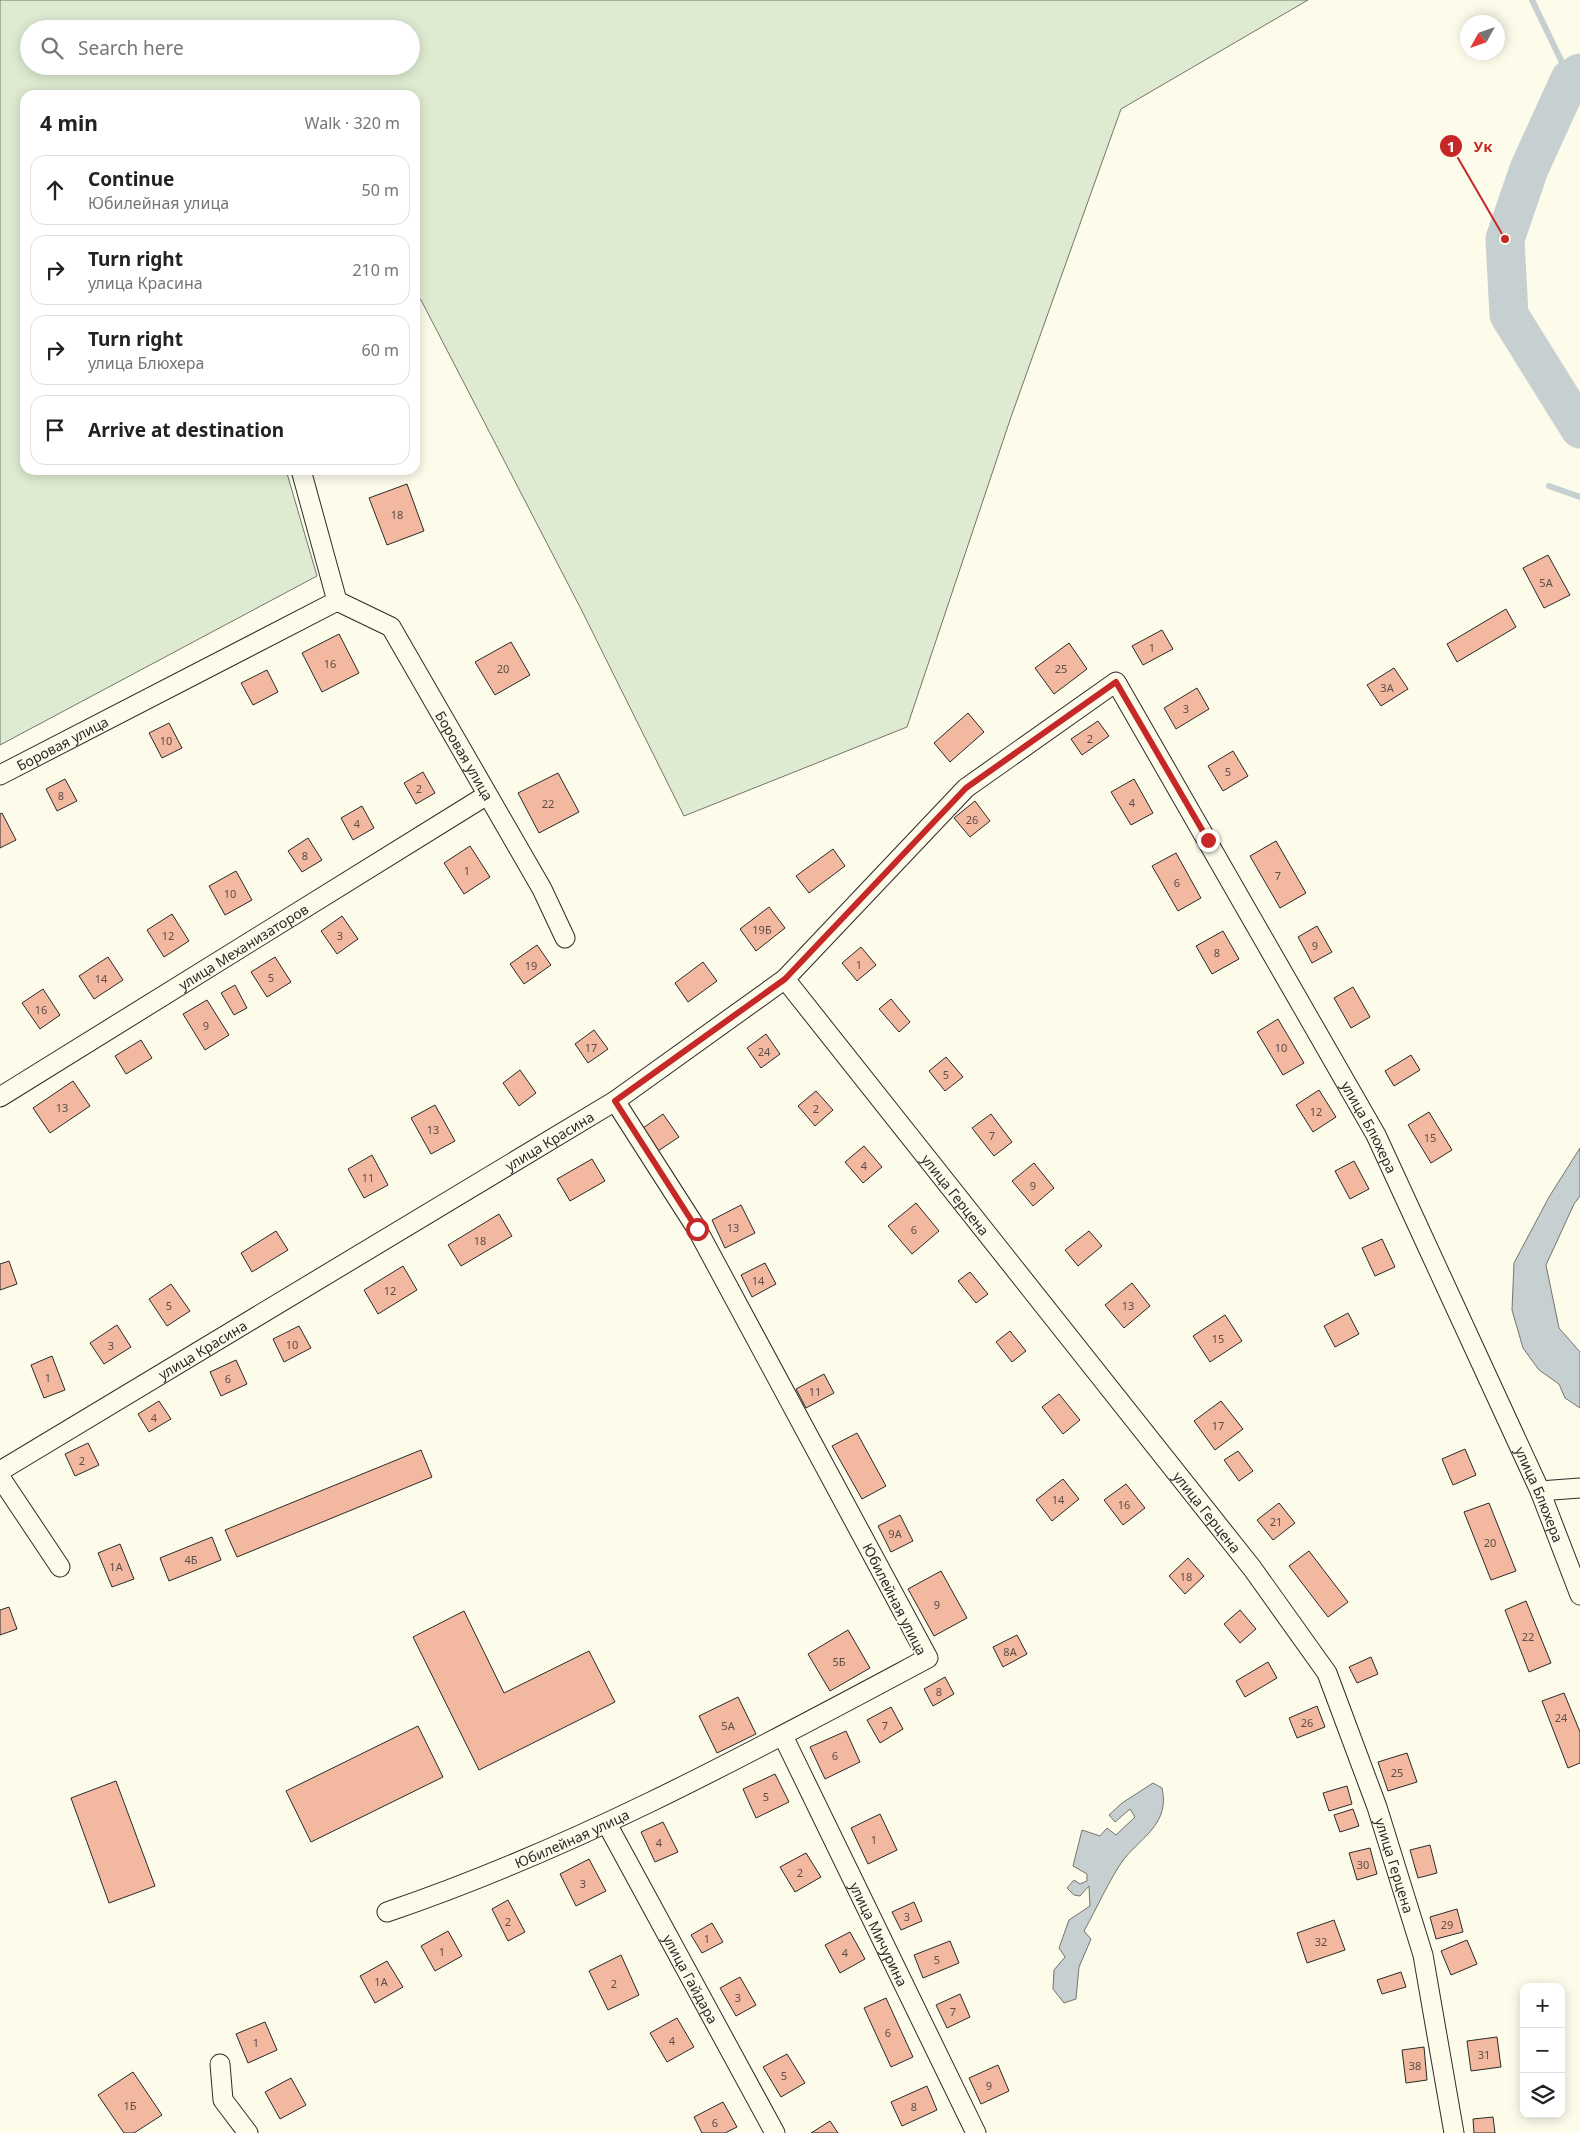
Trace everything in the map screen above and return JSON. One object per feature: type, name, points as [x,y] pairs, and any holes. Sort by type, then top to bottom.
[{"type":"street","points":[[302,475],[337,601]]},
{"type":"street","name":"Боровая улица","points":[[0,775],[337,601],[391,627],[542,889],[565,938]]},
{"type":"street","name":"улица Красина","points":[[0,1471],[615,1101],[785,979],[966,788],[1116,682]]},
{"type":"street","name":"улица Блюхера","points":[[1116,682],[1376,1135],[1540,1490],[1580,1595]]},
{"type":"street","name":"улица Механизаторов","points":[[0,1097],[487,795]]},
{"type":"street","name":"улица Герцена","points":[[785,979],[1252,1568],[1327,1673],[1377,1807],[1423,1955],[1454,2133]]},
{"type":"street","name":"Юбилейная улица","points":[[387,1912],[426,1899],[607,1824],[783,1736],[928,1658],[697,1229],[615,1101]]},
{"type":"street","points":[[0,1477],[60,1567]]},
{"type":"street","points":[[1540,1490],[1580,1488]]},
{"type":"street","name":"улица Мичурина","points":[[783,1736],[976,2133]]},
{"type":"street","name":"улица Гайдара","points":[[607,1824],[774,2133]]},
{"type":"street","points":[[220,2064],[223,2100],[248,2133]]},
{"type":"green space","points":[[0,0],[1308,0],[1121,109],[1011,417],[907,727],[684,816],[581,609],[420,300],[420,90],[20,90],[20,475],[287,475],[317,576],[0,745]]},
{"type":"shaded area","points":[[1580,1148],[1580,1196],[1574,1204],[1546,1265],[1559,1328],[1580,1352],[1580,1408],[1565,1398],[1559,1384],[1539,1370],[1523,1348],[1512,1310],[1514,1263],[1549,1197]]},
{"type":"shaded area","points":[[1153,1783],[1162,1788],[1162,1811],[1159,1820],[1124,1859],[1084,1931],[1091,1939],[1079,1967],[1076,1999],[1064,2003],[1053,1989],[1054,1970],[1065,1957],[1059,1948],[1069,1920],[1090,1906],[1089,1886],[1080,1896],[1074,1895],[1067,1888],[1074,1880],[1080,1884],[1087,1881],[1087,1874],[1073,1866],[1082,1830],[1100,1836],[1107,1828],[1116,1835],[1135,1817],[1130,1809],[1115,1822],[1109,1815],[1122,1803]]},
{"type":"building","points":[[407,484],[424,531],[387,545],[369,498]]},
{"type":"building","points":[[1548,555],[1570,595],[1544,608],[1523,568]]},
{"type":"building","points":[[1506,609],[1516,627],[1457,662],[1447,644]]},
{"type":"building","points":[[1162,630],[1173,649],[1143,665],[1132,646]]},
{"type":"building","points":[[339,634],[359,673],[322,692],[302,653]]},
{"type":"building","points":[[511,642],[530,675],[495,695],[475,662]]},
{"type":"building","points":[[1069,643],[1087,669],[1054,694],[1035,668]]},
{"type":"building","points":[[1394,668],[1408,689],[1381,706],[1367,685]]},
{"type":"building","points":[[267,670],[278,692],[253,705],[241,683]]},
{"type":"building","points":[[1197,688],[1209,709],[1176,729],[1164,708]]},
{"type":"building","points":[[968,713],[984,732],[950,762],[934,743]]},
{"type":"building","points":[[1098,721],[1109,736],[1082,755],[1071,739]]},
{"type":"building","points":[[169,723],[182,748],[162,758],[149,733]]},
{"type":"building","points":[[1233,751],[1248,776],[1223,791],[1208,766]]},
{"type":"building","points":[[423,772],[435,793],[416,804],[404,783]]},
{"type":"building","points":[[558,773],[579,812],[539,833],[518,793]]},
{"type":"building","points":[[65,779],[77,801],[57,811],[46,789]]},
{"type":"building","points":[[1134,779],[1153,813],[1131,825],[1111,792]]},
{"type":"building","points":[[975,801],[990,821],[970,837],[954,818]]},
{"type":"building","points":[[362,806],[374,828],[353,840],[341,818]]},
{"type":"building","points":[[2,813],[16,840],[0,848],[0,814]]},
{"type":"building","points":[[308,838],[322,860],[302,872],[288,851]]},
{"type":"building","points":[[1276,841],[1306,893],[1280,908],[1250,856]]},
{"type":"building","points":[[470,846],[490,877],[464,894],[444,863]]},
{"type":"building","points":[[833,849],[845,866],[809,893],[796,876]]},
{"type":"building","points":[[1176,853],[1201,898],[1178,911],[1152,866]]},
{"type":"building","points":[[236,871],[252,900],[225,915],[209,886]]},
{"type":"building","points":[[769,907],[785,928],[756,951],[740,929]]},
{"type":"building","points":[[172,914],[189,941],[164,957],[147,930]]},
{"type":"building","points":[[342,916],[358,939],[337,954],[321,931]]},
{"type":"building","points":[[1317,926],[1332,952],[1312,963],[1298,937]]},
{"type":"building","points":[[1223,931],[1239,959],[1212,974],[1196,946]]},
{"type":"building","points":[[537,945],[551,965],[524,984],[510,964]]},
{"type":"building","points":[[861,947],[876,965],[857,981],[842,963]]},
{"type":"building","points":[[108,957],[123,980],[94,999],[79,976]]},
{"type":"building","points":[[275,957],[291,982],[267,997],[251,972]]},
{"type":"building","points":[[703,962],[717,981],[688,1002],[675,983]]},
{"type":"building","points":[[235,985],[247,1008],[234,1015],[221,993]]},
{"type":"building","points":[[1353,987],[1370,1017],[1351,1028],[1334,998]]},
{"type":"building","points":[[43,989],[60,1015],[40,1029],[22,1003]]},
{"type":"building","points":[[891,999],[910,1022],[899,1032],[879,1009]]},
{"type":"building","points":[[207,1000],[229,1035],[205,1050],[183,1014]]},
{"type":"building","points":[[1278,1019],[1304,1063],[1283,1075],[1257,1032]]},
{"type":"building","points":[[594,1030],[608,1049],[588,1063],[575,1044]]},
{"type":"building","points":[[766,1034],[780,1054],[761,1068],[747,1048]]},
{"type":"building","points":[[141,1040],[152,1058],[126,1074],[115,1056]]},
{"type":"building","points":[[1411,1055],[1420,1070],[1394,1086],[1385,1071]]},
{"type":"building","points":[[946,1057],[963,1077],[945,1091],[929,1071]]},
{"type":"building","points":[[520,1070],[536,1093],[519,1106],[503,1083]]},
{"type":"building","points":[[73,1081],[90,1106],[50,1133],[33,1108]]},
{"type":"building","points":[[1319,1090],[1336,1117],[1313,1132],[1296,1105]]},
{"type":"building","points":[[816,1091],[833,1110],[815,1126],[798,1106]]},
{"type":"building","points":[[435,1105],[455,1141],[431,1154],[411,1118]]},
{"type":"building","points":[[1429,1112],[1452,1150],[1431,1163],[1408,1125]]},
{"type":"building","points":[[663,1114],[679,1137],[658,1151],[643,1128]]},
{"type":"building","points":[[991,1114],[1012,1142],[994,1156],[972,1128]]},
{"type":"building","points":[[864,1146],[882,1167],[863,1183],[845,1162]]},
{"type":"building","points":[[372,1155],[388,1185],[364,1198],[348,1169]]},
{"type":"building","points":[[592,1159],[605,1181],[570,1201],[557,1179]]},
{"type":"building","points":[[1354,1161],[1369,1189],[1350,1199],[1335,1171]]},
{"type":"building","points":[[1034,1163],[1054,1188],[1033,1206],[1012,1181]]},
{"type":"building","points":[[916,1203],[939,1231],[912,1254],[888,1226]]},
{"type":"building","points":[[741,1205],[755,1233],[725,1248],[712,1220]]},
{"type":"building","points":[[499,1214],[512,1236],[461,1266],[448,1245]]},
{"type":"building","points":[[276,1231],[288,1250],[252,1272],[241,1253]]},
{"type":"building","points":[[1089,1231],[1102,1246],[1078,1266],[1065,1250]]},
{"type":"building","points":[[1382,1239],[1395,1267],[1375,1276],[1362,1248]]},
{"type":"building","points":[[9,1261],[17,1284],[0,1290],[0,1264]]},
{"type":"building","points":[[765,1263],[776,1284],[752,1297],[741,1275]]},
{"type":"building","points":[[403,1266],[417,1290],[378,1314],[364,1290]]},
{"type":"building","points":[[970,1272],[988,1294],[976,1303],[958,1281]]},
{"type":"building","points":[[1132,1283],[1150,1306],[1124,1328],[1105,1305]]},
{"type":"building","points":[[171,1284],[190,1311],[167,1326],[149,1299]]},
{"type":"building","points":[[1348,1313],[1359,1334],[1335,1347],[1324,1326]]},
{"type":"building","points":[[1225,1315],[1242,1341],[1210,1362],[1193,1336]]},
{"type":"building","points":[[117,1325],[131,1347],[104,1364],[90,1343]]},
{"type":"building","points":[[299,1326],[311,1348],[284,1362],[273,1339]]},
{"type":"building","points":[[1010,1331],[1026,1351],[1012,1362],[996,1342]]},
{"type":"building","points":[[52,1356],[65,1390],[44,1398],[31,1365]]},
{"type":"building","points":[[236,1360],[247,1384],[221,1396],[210,1372]]},
{"type":"building","points":[[824,1374],[834,1393],[806,1408],[796,1389]]},
{"type":"building","points":[[1059,1394],[1080,1420],[1063,1434],[1042,1407]]},
{"type":"building","points":[[159,1401],[171,1419],[149,1432],[138,1414]]},
{"type":"building","points":[[1221,1401],[1243,1429],[1215,1450],[1194,1421]]},
{"type":"building","points":[[857,1433],[886,1486],[862,1499],[832,1446]]},
{"type":"building","points":[[88,1443],[99,1465],[75,1476],[65,1454]]},
{"type":"building","points":[[1465,1449],[1476,1475],[1453,1485],[1442,1459]]},
{"type":"building","points":[[421,1450],[432,1477],[237,1557],[225,1530]]},
{"type":"building","points":[[1238,1451],[1253,1471],[1239,1481],[1224,1460]]},
{"type":"building","points":[[1063,1479],[1079,1499],[1052,1521],[1036,1500]]},
{"type":"building","points":[[1126,1484],[1145,1508],[1123,1525],[1104,1500]]},
{"type":"building","points":[[1279,1503],[1295,1523],[1273,1540],[1257,1520]]},
{"type":"building","points":[[1489,1503],[1516,1571],[1491,1580],[1464,1512]]},
{"type":"building","points":[[900,1515],[913,1541],[891,1552],[878,1526]]},
{"type":"building","points":[[212,1537],[221,1560],[169,1581],[160,1558]]},
{"type":"building","points":[[120,1544],[134,1579],[112,1587],[98,1553]]},
{"type":"building","points":[[1309,1551],[1348,1602],[1328,1617],[1289,1566]]},
{"type":"building","points":[[1188,1558],[1204,1576],[1185,1594],[1169,1576]]},
{"type":"building","points":[[941,1571],[967,1618],[934,1636],[908,1589]]},
{"type":"building","points":[[1526,1601],[1551,1663],[1529,1672],[1505,1610]]},
{"type":"building","points":[[9,1607],[17,1629],[0,1635],[0,1610]]},
{"type":"building","points":[[1240,1610],[1256,1629],[1240,1643],[1224,1624]]},
{"type":"building","points":[[464,1611],[504,1693],[589,1651],[615,1702],[479,1770],[413,1637]]},
{"type":"building","points":[[848,1630],[870,1668],[830,1691],[808,1654]]},
{"type":"building","points":[[1017,1635],[1027,1654],[1003,1667],[993,1647]]},
{"type":"building","points":[[1371,1657],[1378,1674],[1357,1683],[1349,1667]]},
{"type":"building","points":[[1268,1662],[1277,1678],[1245,1697],[1236,1681]]},
{"type":"building","points":[[945,1677],[954,1694],[933,1706],[924,1689]]},
{"type":"building","points":[[1564,1693],[1580,1732],[1580,1763],[1568,1768],[1542,1701]]},
{"type":"building","points":[[738,1697],[756,1734],[717,1753],[699,1716]]},
{"type":"building","points":[[1317,1706],[1325,1727],[1297,1738],[1289,1718]]},
{"type":"building","points":[[891,1707],[903,1729],[880,1743],[867,1720]]},
{"type":"building","points":[[418,1726],[443,1777],[311,1842],[286,1791]]},
{"type":"building","points":[[846,1731],[860,1762],[825,1779],[810,1747]]},
{"type":"building","points":[[1407,1753],[1417,1782],[1388,1791],[1378,1762]]},
{"type":"building","points":[[775,1774],[789,1802],[756,1818],[743,1789]]},
{"type":"building","points":[[116,1781],[155,1886],[109,1903],[71,1798]]},
{"type":"building","points":[[1347,1786],[1352,1804],[1329,1811],[1323,1793]]},
{"type":"building","points":[[1353,1809],[1359,1826],[1340,1832],[1334,1815]]},
{"type":"building","points":[[880,1814],[897,1850],[868,1864],[851,1828]]},
{"type":"building","points":[[663,1822],[678,1852],[655,1862],[641,1832]]},
{"type":"building","points":[[1430,1845],[1437,1873],[1418,1878],[1410,1850]]},
{"type":"building","points":[[1370,1848],[1377,1874],[1357,1880],[1349,1853]]},
{"type":"building","points":[[806,1853],[821,1877],[795,1892],[780,1867]]},
{"type":"building","points":[[589,1859],[606,1891],[576,1906],[560,1874]]},
{"type":"building","points":[[508,1900],[525,1932],[508,1941],[492,1909]]},
{"type":"building","points":[[914,1902],[922,1921],[901,1930],[892,1912]]},
{"type":"building","points":[[1457,1909],[1463,1932],[1436,1939],[1430,1917]]},
{"type":"building","points":[[1334,1920],[1345,1950],[1307,1963],[1297,1933]]},
{"type":"building","points":[[712,1923],[723,1942],[702,1953],[691,1935]]},
{"type":"building","points":[[448,1931],[462,1956],[435,1971],[421,1946]]},
{"type":"building","points":[[850,1932],[865,1959],[840,1973],[825,1945]]},
{"type":"building","points":[[1467,1940],[1477,1964],[1451,1975],[1441,1951]]},
{"type":"building","points":[[950,1941],[959,1963],[923,1978],[914,1955]]},
{"type":"building","points":[[621,1955],[639,1995],[608,2010],[589,1971]]},
{"type":"building","points":[[387,1961],[403,1987],[375,2003],[360,1976]]},
{"type":"building","points":[[1401,1972],[1406,1987],[1382,1994],[1377,1980]]},
{"type":"building","points":[[740,1977],[756,2005],[736,2016],[720,1988]]},
{"type":"building","points":[[960,1994],[970,2017],[947,2028],[936,2005]]},
{"type":"building","points":[[886,1998],[913,2057],[891,2067],[864,2008]]},
{"type":"building","points":[[677,2018],[694,2047],[667,2062],[650,2033]]},
{"type":"building","points":[[265,2022],[277,2050],[248,2063],[236,2034]]},
{"type":"building","points":[[1497,2037],[1501,2067],[1471,2071],[1467,2041]]},
{"type":"building","points":[[1424,2047],[1427,2080],[1406,2083],[1402,2050]]},
{"type":"building","points":[[787,2054],[805,2083],[781,2097],[763,2067]]},
{"type":"building","points":[[998,2065],[1009,2091],[981,2104],[969,2078]]},
{"type":"building","points":[[133,2072],[162,2115],[134,2133],[124,2133],[98,2095]]},
{"type":"building","points":[[291,2078],[306,2105],[280,2119],[265,2092]]},
{"type":"building","points":[[927,2086],[937,2110],[902,2126],[891,2102]]},
{"type":"building","points":[[723,2102],[737,2127],[725,2133],[702,2133],[694,2117]]},
{"type":"building","points":[[1493,2117],[1495,2133],[1474,2133],[1473,2119]]},
{"type":"building","points":[[830,2121],[838,2133],[811,2133]]},
{"type":"waterway","points":[[1532,0],[1570,79]]},
{"type":"waterway","points":[[1580,73],[1570,79],[1529,169],[1505,239],[1509,315],[1580,429]]},
{"type":"waterway","points":[[1549,486],[1580,497]]},
{"type":"place","name":"Ук","points":[[1505,239]]},
{"type":"route","points":[[697,1229],[615,1101],[785,979],[966,788],[1116,682],[1208,840]]}]
